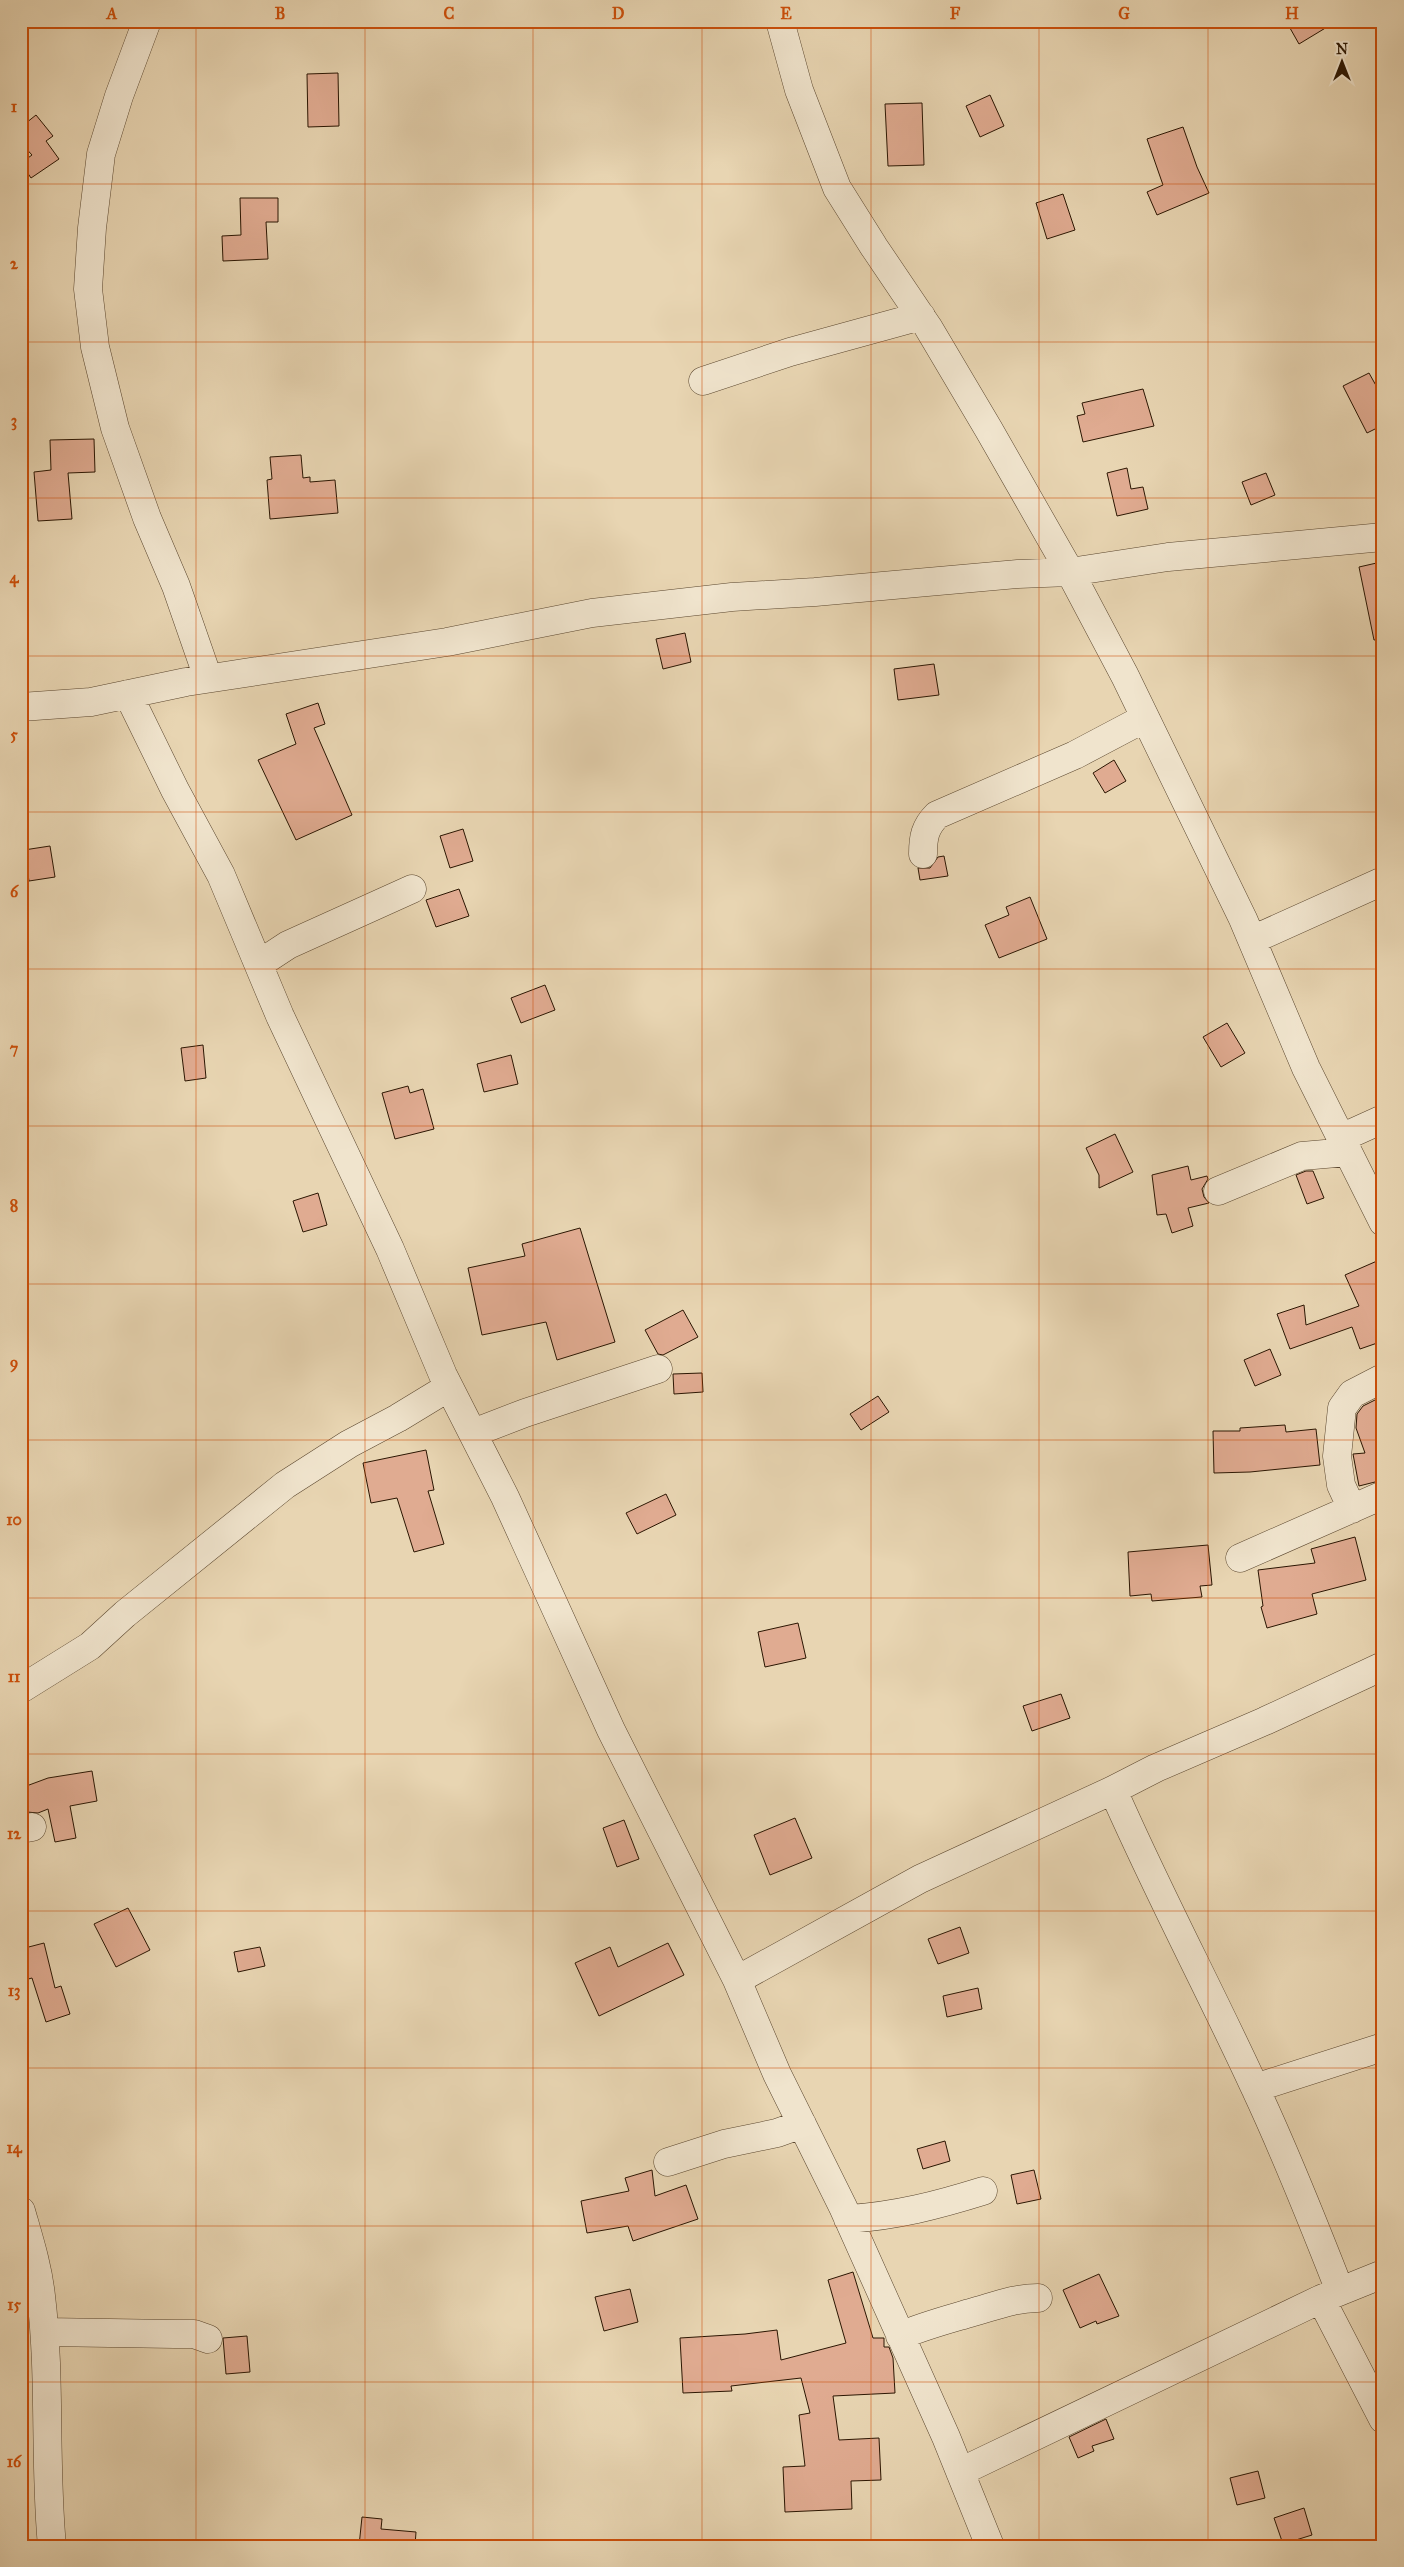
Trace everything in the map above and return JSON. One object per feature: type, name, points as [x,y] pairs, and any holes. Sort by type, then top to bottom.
[{"type":"street","points":[[147,21],[119,96],[101,154],[92,228],[88,289],[95,348],[115,428],[147,518],[176,586],[208,678]]},
{"type":"street","points":[[780,21],[799,90],[837,188],[874,248],[921,316],[985,422],[1070,572],[1145,718],[1252,940],[1306,1068],[1383,1222]]},
{"type":"street","points":[[703,381],[790,352],[921,316]]},
{"type":"street","points":[[21,707],[91,702],[208,678],[447,642],[592,613],[732,597],[815,592],[1018,574],[1070,572],[1168,557],[1383,537]]},
{"type":"street","points":[[128,694],[175,790],[221,875],[280,1016],[386,1241],[449,1387],[505,1497],[611,1730],[737,1980],[802,2124],[848,2219],[960,2472],[990,2546]]},
{"type":"street","points":[[923,854],[924,832],[927,825],[937,815],[1075,756],[1145,718]]},
{"type":"street","points":[[1252,940],[1383,881]]},
{"type":"street","points":[[259,964],[288,945],[359,915],[412,889]]},
{"type":"street","points":[[1218,1191],[1302,1156],[1344,1145],[1383,1119]]},
{"type":"street","points":[[472,1433],[525,1413],[658,1369]]},
{"type":"street","points":[[1352,1509],[1341,1485],[1337,1456],[1342,1408],[1352,1394],[1383,1378]]},
{"type":"street","points":[[21,1690],[90,1646],[125,1614],[285,1485],[349,1444],[398,1418],[449,1387]]},
{"type":"street","points":[[1240,1558],[1383,1495]]},
{"type":"street","points":[[737,1980],[920,1879],[1113,1790],[1156,1768],[1265,1721],[1383,1666]]},
{"type":"street","points":[[1113,1790],[1186,1948],[1255,2088],[1308,2209],[1330,2295],[1383,2419]]},
{"type":"street","points":[[1255,2088],[1383,2047]]},
{"type":"street","points":[[668,2162],[724,2144],[778,2132],[802,2124]]},
{"type":"street","points":[[848,2219],[885,2217],[924,2209],[984,2191]]},
{"type":"street","points":[[21,2211],[39,2285],[45,2332],[47,2498],[52,2546]]},
{"type":"street","points":[[960,2472],[1330,2295],[1383,2274]]},
{"type":"street","points":[[900,2336],[919,2328],[995,2304],[1012,2300],[1038,2298]]},
{"type":"street","points":[[45,2332],[194,2334],[208,2339]]},
{"type":"building","points":[[1286,21],[1337,21],[1299,44]]},
{"type":"building","points":[[338,73],[339,126],[308,127],[307,74]]},
{"type":"building","points":[[990,95],[1004,126],[980,137],[966,106]]},
{"type":"building","points":[[922,103],[924,165],[888,166],[885,104]]},
{"type":"building","points":[[36,115],[53,136],[46,141],[59,159],[31,178],[21,163],[32,155],[21,143],[21,127]]},
{"type":"building","points":[[1183,127],[1197,167],[1209,193],[1157,215],[1147,192],[1163,185],[1147,139]]},
{"type":"building","points":[[1063,194],[1075,230],[1047,239],[1036,203]]},
{"type":"building","points":[[240,198],[278,198],[278,222],[266,222],[268,259],[223,261],[222,236],[241,235]]},
{"type":"building","points":[[1369,373],[1383,398],[1383,425],[1367,433],[1343,386]]},
{"type":"building","points":[[1143,389],[1154,426],[1083,442],[1077,416],[1085,414],[1082,403]]},
{"type":"building","points":[[94,439],[95,472],[68,473],[72,519],[38,521],[34,472],[51,470],[50,440]]},
{"type":"building","points":[[301,455],[303,478],[310,477],[310,482],[335,480],[338,513],[270,519],[267,480],[272,479],[270,457]]},
{"type":"building","points":[[1127,468],[1131,489],[1143,487],[1148,509],[1117,516],[1107,473]]},
{"type":"building","points":[[1266,473],[1275,495],[1251,505],[1242,482]]},
{"type":"building","points":[[1381,562],[1383,572],[1383,639],[1374,640],[1359,567]]},
{"type":"building","points":[[685,633],[691,662],[663,669],[656,639]]},
{"type":"building","points":[[934,664],[939,695],[898,700],[894,669]]},
{"type":"building","points":[[318,703],[325,724],[314,728],[352,815],[296,840],[258,760],[296,744],[286,714]]},
{"type":"building","points":[[1114,760],[1126,781],[1105,793],[1093,773]]},
{"type":"building","points":[[463,829],[473,861],[450,868],[440,836]]},
{"type":"building","points":[[50,846],[55,877],[29,881],[24,850]]},
{"type":"building","points":[[944,856],[948,876],[920,880],[918,868],[930,868],[938,857]]},
{"type":"building","points":[[459,889],[469,916],[436,927],[426,900]]},
{"type":"building","points":[[1030,897],[1047,939],[999,958],[985,925],[1009,915],[1006,907]]},
{"type":"building","points":[[545,985],[555,1010],[521,1023],[511,998]]},
{"type":"building","points":[[1227,1023],[1245,1053],[1221,1067],[1203,1037]]},
{"type":"building","points":[[203,1045],[206,1078],[185,1081],[181,1048]]},
{"type":"building","points":[[511,1055],[518,1084],[484,1092],[477,1064]]},
{"type":"building","points":[[408,1086],[410,1093],[423,1089],[434,1129],[395,1139],[382,1093]]},
{"type":"building","points":[[1115,1134],[1133,1172],[1099,1188],[1099,1175],[1086,1148]]},
{"type":"building","points":[[1188,1166],[1191,1180],[1207,1176],[1208,1179],[1202,1189],[1204,1197],[1209,1203],[1188,1208],[1193,1226],[1172,1233],[1166,1214],[1157,1215],[1152,1175]]},
{"type":"building","points":[[1306,1171],[1313,1171],[1324,1198],[1307,1204],[1296,1175]]},
{"type":"building","points":[[318,1193],[327,1225],[303,1232],[293,1201]]},
{"type":"building","points":[[580,1228],[615,1342],[557,1360],[546,1322],[482,1335],[468,1268],[525,1256],[522,1244]]},
{"type":"building","points":[[1377,1261],[1383,1274],[1383,1282],[1377,1285],[1383,1301],[1383,1341],[1360,1349],[1352,1327],[1290,1349],[1277,1314],[1304,1305],[1306,1325],[1359,1306],[1345,1275]]},
{"type":"building","points":[[683,1310],[698,1337],[663,1355],[658,1354],[645,1330]]},
{"type":"building","points":[[1270,1349],[1281,1375],[1255,1386],[1244,1360]]},
{"type":"building","points":[[702,1373],[703,1392],[674,1394],[673,1374]]},
{"type":"building","points":[[878,1396],[889,1412],[861,1430],[850,1414]]},
{"type":"building","points":[[1383,1396],[1383,1480],[1359,1486],[1353,1454],[1365,1453],[1356,1428],[1357,1414],[1363,1406]]},
{"type":"building","points":[[1285,1425],[1286,1432],[1316,1429],[1320,1465],[1250,1472],[1214,1473],[1213,1431],[1240,1431],[1240,1428]]},
{"type":"building","points":[[426,1450],[434,1490],[428,1491],[444,1544],[414,1552],[397,1498],[371,1503],[363,1463]]},
{"type":"building","points":[[666,1494],[676,1515],[637,1534],[626,1513]]},
{"type":"building","points":[[1355,1537],[1366,1580],[1312,1594],[1317,1614],[1267,1628],[1261,1607],[1263,1606],[1258,1570],[1315,1563],[1311,1549]]},
{"type":"building","points":[[1208,1545],[1212,1585],[1200,1586],[1202,1597],[1152,1601],[1151,1594],[1130,1596],[1128,1552]]},
{"type":"building","points":[[798,1623],[806,1658],[765,1667],[758,1632]]},
{"type":"building","points":[[1061,1694],[1070,1718],[1032,1731],[1023,1706]]},
{"type":"building","points":[[92,1771],[97,1801],[70,1806],[76,1838],[55,1842],[48,1809],[38,1813],[27,1812],[21,1796],[21,1788],[48,1778]]},
{"type":"building","points":[[795,1818],[812,1858],[770,1875],[754,1835]]},
{"type":"building","points":[[624,1820],[639,1859],[617,1867],[603,1828]]},
{"type":"building","points":[[128,1908],[150,1950],[116,1967],[94,1924]]},
{"type":"building","points":[[960,1927],[969,1953],[938,1964],[928,1939]]},
{"type":"building","points":[[44,1943],[55,1988],[61,1986],[70,2014],[46,2022],[32,1978],[21,1981],[21,1949]]},
{"type":"building","points":[[668,1943],[684,1975],[599,2016],[575,1963],[610,1947],[618,1967]]},
{"type":"building","points":[[260,1947],[265,1966],[238,1972],[234,1952]]},
{"type":"building","points":[[978,1988],[982,2009],[947,2017],[943,1996]]},
{"type":"building","points":[[945,2141],[950,2161],[923,2169],[917,2149]]},
{"type":"building","points":[[652,2170],[655,2196],[686,2185],[698,2219],[633,2241],[628,2226],[587,2233],[581,2201],[629,2191],[625,2178]]},
{"type":"building","points":[[1034,2170],[1041,2199],[1017,2204],[1011,2175]]},
{"type":"building","points":[[853,2272],[873,2338],[884,2338],[884,2347],[889,2347],[893,2358],[895,2393],[833,2396],[839,2440],[879,2438],[881,2480],[851,2481],[852,2509],[785,2512],[783,2467],[805,2466],[799,2415],[810,2413],[801,2378],[731,2386],[732,2391],[683,2393],[680,2338],[777,2330],[781,2360],[846,2343],[828,2280]]},
{"type":"building","points":[[1099,2274],[1119,2316],[1097,2324],[1096,2321],[1080,2328],[1063,2290]]},
{"type":"building","points":[[630,2289],[638,2322],[604,2331],[595,2297]]},
{"type":"building","points":[[247,2336],[250,2372],[226,2374],[223,2338]]},
{"type":"building","points":[[1106,2419],[1114,2439],[1092,2446],[1094,2451],[1078,2458],[1069,2437]]},
{"type":"building","points":[[1258,2471],[1265,2498],[1237,2505],[1230,2478]]},
{"type":"building","points":[[1304,2508],[1312,2535],[1283,2544],[1274,2518]]},
{"type":"building","points":[[362,2517],[382,2519],[381,2529],[416,2532],[415,2546],[359,2546]]}]
